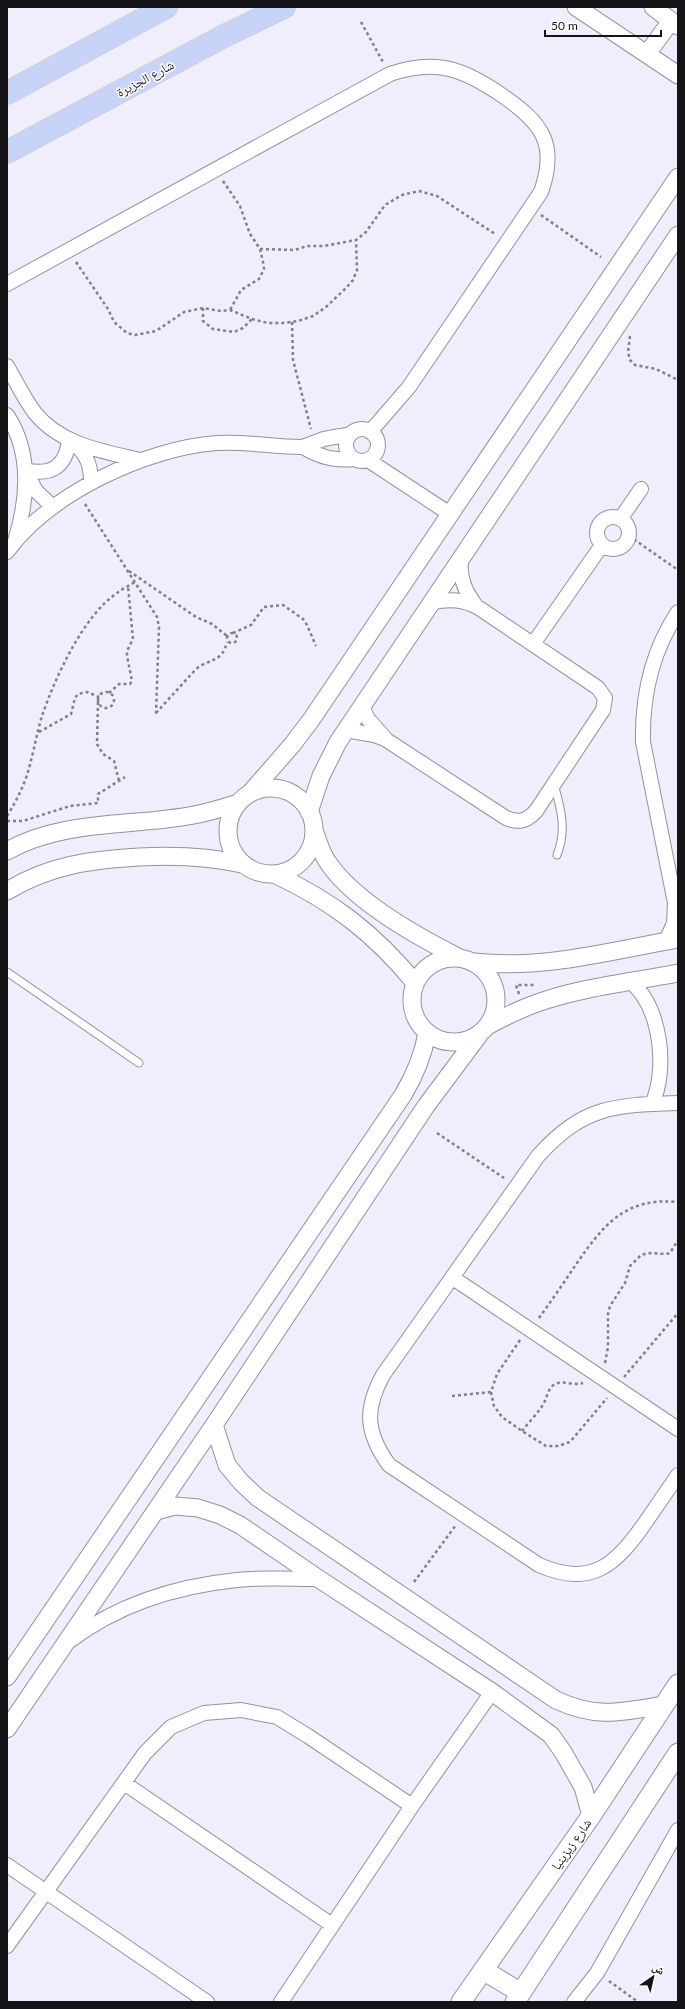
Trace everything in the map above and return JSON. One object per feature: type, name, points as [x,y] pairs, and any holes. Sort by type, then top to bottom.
[{"type":"main road","points":[[7,93],[166,7]]},
{"type":"main road","name":"شارع الجزيرة","points":[[7,152],[224,36],[284,7]]},
{"type":"main road","name":"شارع زيزينيا","points":[[461,2002],[591,1816],[678,1684]]},
{"type":"main road","points":[[482,1970],[518,1998],[678,1753]]},
{"type":"street","points":[[576,7],[678,75]]},
{"type":"street","points":[[647,54],[674,24],[653,7]]},
{"type":"street","points":[[7,284],[390,74],[406,68],[422,66],[439,66],[455,69],[486,84],[523,110],[536,123],[544,139],[548,157],[547,175],[541,192],[409,387],[370,432]]},
{"type":"street","points":[[242,864],[232,850],[227,834],[230,817],[244,798],[272,769],[311,720],[676,182]]},
{"type":"street","points":[[274,874],[290,870],[304,859],[312,844],[312,820],[324,770],[346,730],[678,235]]},
{"type":"street","points":[[7,366],[34,412],[44,424],[70,440],[87,458],[91,470],[91,482]]},
{"type":"street","points":[[7,415],[19,438],[25,470],[24,506],[11,546]]},
{"type":"street","points":[[11,546],[53,507],[91,482],[140,460],[196,446],[215,443],[309,445],[364,430],[370,432],[376,437],[378,450],[374,456],[361,460],[327,459],[314,454],[309,445]]},
{"type":"street","points":[[351,434],[347,440],[349,454],[450,514]]},
{"type":"street","points":[[70,440],[98,450],[140,460]]},
{"type":"street","points":[[25,470],[38,473],[51,471],[61,464],[68,452],[70,440]]},
{"type":"street","points":[[25,470],[36,491],[53,507]]},
{"type":"street","points":[[621,518],[641,489]]},
{"type":"street","points":[[609,517],[621,518],[628,526],[629,536],[624,546],[618,549],[613,549],[602,545],[597,535],[600,524],[609,517]]},
{"type":"street","points":[[533,644],[602,545]]},
{"type":"street","points":[[461,559],[460,572],[462,584],[476,606]]},
{"type":"street","points":[[346,730],[374,735],[385,739],[514,822],[522,822],[530,818],[603,710],[606,698],[598,688],[476,606],[465,601],[454,600],[432,602]]},
{"type":"street","points":[[678,612],[667,630],[652,665],[644,703],[643,723],[643,742],[677,905],[672,940],[538,964],[499,965],[446,958],[433,962],[422,971],[415,983],[411,996],[412,1010],[418,1022],[427,1033],[439,1040],[452,1043],[466,1041],[514,1012],[539,1002],[566,995],[678,974]]},
{"type":"street","points":[[362,706],[368,719],[385,739]]},
{"type":"street","points":[[7,851],[40,837],[71,829],[193,815],[244,798],[267,788],[284,790],[299,798],[312,820],[319,844],[327,860],[338,875],[350,887],[395,922],[485,971],[493,983],[497,997],[495,1011],[484,1030],[426,1106],[214,1425],[7,1729]]},
{"type":"street","points":[[7,891],[22,882],[49,870],[77,862],[174,855],[220,859],[242,864],[257,872],[274,874],[320,897],[362,927],[398,963],[415,983]]},
{"type":"street","points":[[631,982],[643,994],[648,1002],[658,1040],[661,1068],[660,1078],[652,1104]]},
{"type":"street","points":[[7,1677],[403,1095],[414,1076],[423,1052],[427,1033]]},
{"type":"street","points":[[678,1103],[619,1107],[600,1111],[576,1121],[555,1137],[538,1156],[383,1375],[374,1392],[370,1411],[373,1437],[377,1449],[389,1464],[464,1515],[539,1564],[554,1572],[571,1575],[589,1573],[604,1567],[617,1558],[632,1542],[678,1475]]},
{"type":"street","points":[[453,1278],[678,1430]]},
{"type":"street","points":[[214,1425],[227,1464],[241,1482],[258,1498],[556,1700],[579,1709],[610,1713],[664,1705]]},
{"type":"street","points":[[156,1511],[175,1506],[198,1508],[220,1515],[240,1525],[492,1692],[551,1735],[564,1752],[583,1787],[591,1816]]},
{"type":"street","points":[[63,1646],[91,1625],[126,1607],[162,1594],[200,1585],[239,1580],[320,1579]]},
{"type":"street","points":[[281,2002],[412,1806],[492,1692]]},
{"type":"street","points":[[7,1946],[145,1753],[170,1727],[204,1713],[241,1710],[277,1717],[412,1806]]},
{"type":"street","points":[[124,1782],[332,1925]]},
{"type":"street","points":[[574,2002],[597,1973],[678,1830]]},
{"type":"street","points":[[7,1865],[208,2002]]},
{"type":"lane","points":[[554,783],[563,819],[562,844],[558,855]]},
{"type":"lane","points":[[7,972],[139,1063]]},
{"type":"path","points":[[361,22],[390,74]]},
{"type":"path","points":[[216,169],[240,206],[250,234],[260,249],[263,262],[262,274],[258,279],[241,290],[230,310]]},
{"type":"path","points":[[260,249],[295,250],[307,246],[324,246],[356,240],[366,232],[385,205],[402,195],[419,191],[437,196],[507,242]]},
{"type":"path","points":[[531,207],[602,257]]},
{"type":"path","points":[[68,250],[108,309],[114,322],[127,333],[135,335],[156,331],[184,312],[203,308],[230,310],[252,319],[268,323],[292,322],[313,316],[326,307],[354,280],[357,270],[356,240]]},
{"type":"path","points":[[203,308],[203,321],[212,329],[234,332],[243,328],[252,319]]},
{"type":"path","points":[[292,322],[293,360],[309,445]]},
{"type":"path","points":[[631,329],[628,352],[630,360],[635,365],[656,369],[678,380]]},
{"type":"path","points":[[77,492],[157,616],[159,627],[156,714],[196,669],[222,655],[227,642],[227,636]]},
{"type":"path","points":[[629,536],[678,570]]},
{"type":"path","points":[[127,570],[196,617],[216,627],[227,636]]},
{"type":"path","points":[[7,816],[18,798],[27,776],[38,732],[56,682],[84,628],[98,610],[116,593],[135,582]]},
{"type":"path","points":[[119,781],[114,761],[103,754],[97,744],[98,702],[102,693],[109,693],[119,684],[130,684],[132,681],[127,656],[127,651],[133,639],[128,586]]},
{"type":"path","points":[[227,636],[250,625],[264,607],[283,605],[303,619],[316,646]]},
{"type":"path","points":[[227,642],[234,643],[236,641],[236,635],[233,633]]},
{"type":"path","points":[[38,732],[71,714],[75,698],[78,694],[87,692],[99,697]]},
{"type":"path","points":[[98,702],[100,706],[109,708],[113,704],[114,699],[109,693]]},
{"type":"path","points":[[7,821],[23,821],[70,806],[98,803],[98,794],[125,777]]},
{"type":"path","points":[[437,1133],[517,1187]]},
{"type":"path","points":[[678,1202],[658,1201],[636,1206],[616,1217],[607,1224],[592,1241],[497,1374],[493,1382],[491,1392],[494,1406],[502,1417],[546,1446],[558,1446],[570,1442],[678,1313]]},
{"type":"path","points":[[522,1431],[542,1407],[549,1389],[554,1384],[582,1384],[598,1376],[608,1346],[608,1314],[610,1306],[625,1282],[630,1266],[641,1255],[648,1253],[670,1253],[678,1240]]},
{"type":"path","points":[[452,1396],[491,1392]]},
{"type":"path","points":[[414,1582],[464,1515]]},
{"type":"path","points":[[597,1973],[638,2002]]}]
